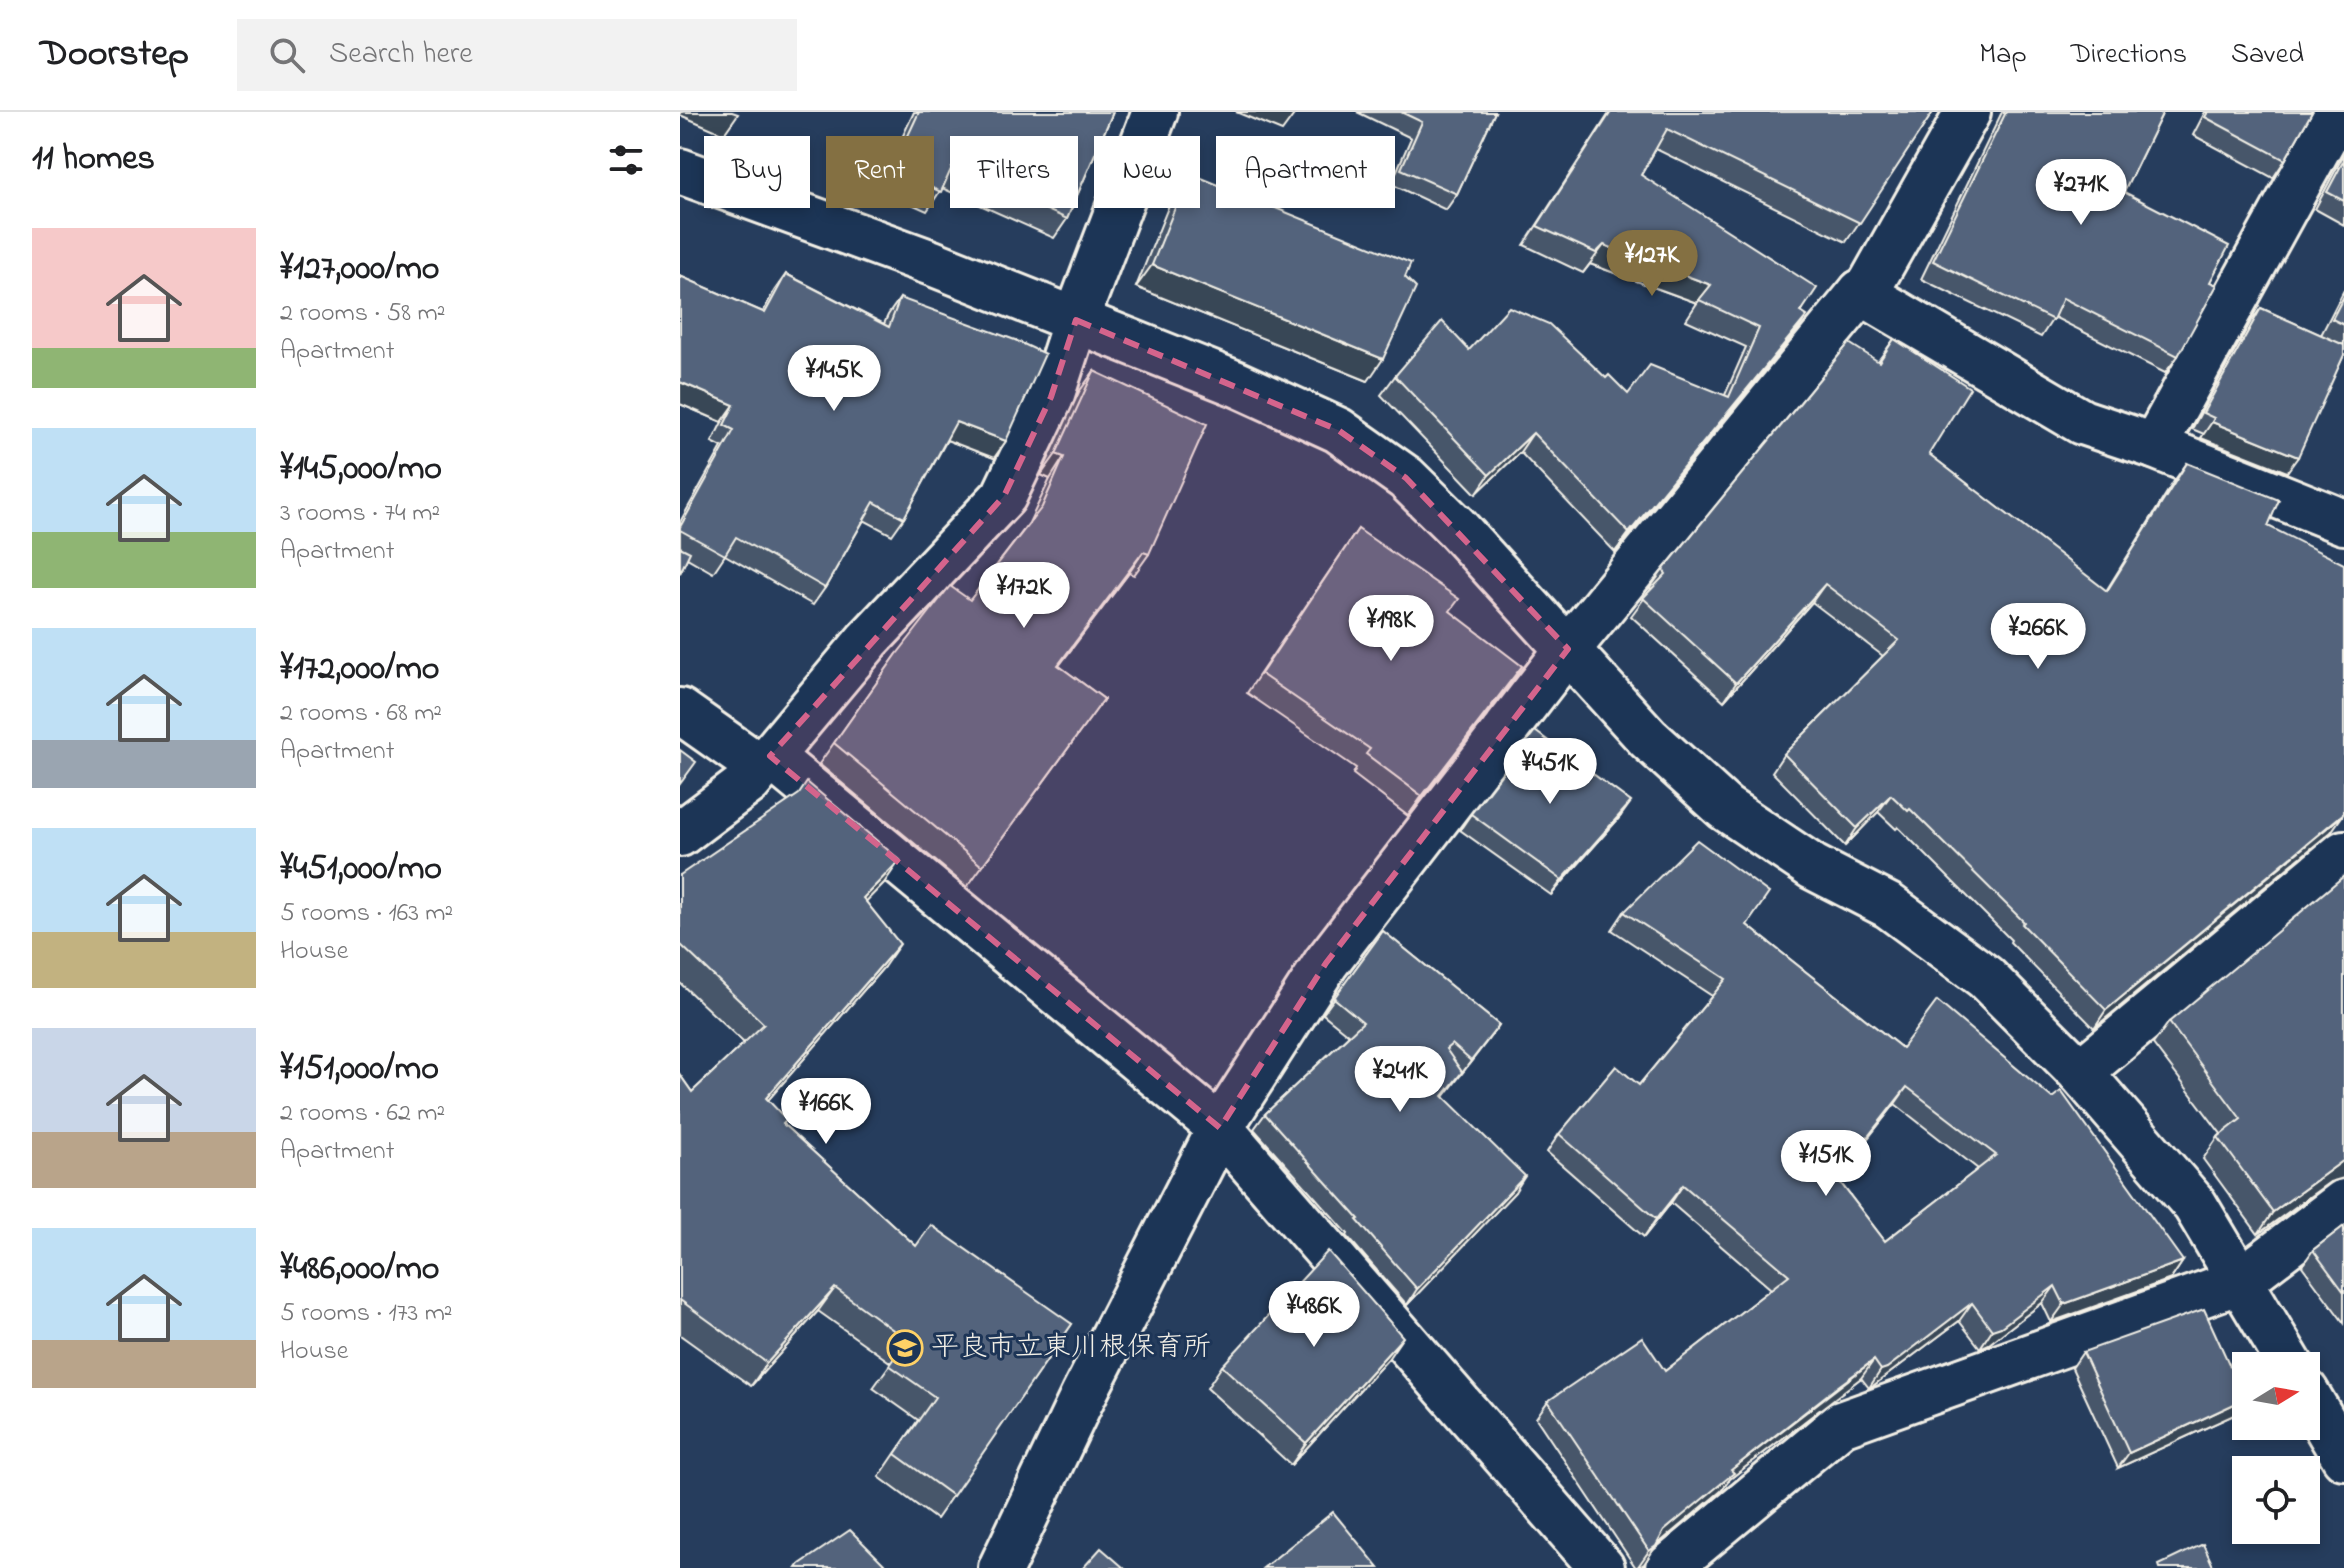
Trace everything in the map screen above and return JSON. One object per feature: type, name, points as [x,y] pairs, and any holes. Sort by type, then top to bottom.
[{"type":"street","points":[[680,834],[749,782],[868,640],[1004,496],[1051,397],[1076,320],[1155,112]]},
{"type":"street","points":[[1001,1568],[1083,1396],[1220,1128],[1326,963],[1568,649],[1861,292],[1868,289],[1968,112]]},
{"type":"street","points":[[2154,446],[2338,112]]},
{"type":"street","points":[[680,171],[932,263],[1237,384],[1338,430],[1406,478],[1456,527],[1648,738],[1725,808],[1813,867],[1889,906],[1985,977],[2080,1072],[2195,1205],[2283,1352]]},
{"type":"street","points":[[1861,292],[2082,422],[2154,446],[2344,522]]},
{"type":"street","points":[[680,711],[766,762],[1220,1128],[1602,1568]]},
{"type":"street","points":[[2080,1072],[2344,853]]},
{"type":"street","points":[[1668,1568],[1841,1424],[2240,1281],[2344,1202]]},
{"type":"street","points":[[2320,1416],[2344,1457]]},
{"type":"highlighted area","points":[[1076,320],[1338,430],[1406,478],[1568,649],[1326,963],[1220,1128],[770,756],[1004,496],[1051,397]]},
{"type":"building","points":[[919,112],[1113,112],[1103,136],[1094,136],[1094,156],[1078,193],[1078,136],[950,136],[950,172],[941,192],[934,189],[934,136],[908,136]]},
{"type":"building","points":[[1401,112],[1495,112],[1457,194],[1401,169],[1422,122]]},
{"type":"building","points":[[1611,112],[1933,112],[1860,223],[1667,129],[1641,175],[1817,288],[1801,312],[1807,316],[1629,533],[1533,433],[1489,475],[1395,376],[1442,321],[1469,350],[1509,307],[1549,324],[1606,378],[1609,375],[1628,394],[1650,365],[1729,397],[1759,328],[1699,300],[1711,285],[1604,245],[1596,253],[1537,226]]},
{"type":"building","points":[[2006,112],[2163,112],[2124,192],[2229,246],[2210,282],[2217,285],[2178,356],[2063,298],[2053,320],[1933,261]]},
{"type":"building","points":[[2208,112],[2312,112],[2285,160],[2205,117]]},
{"type":"building","points":[[2344,160],[2344,201],[2327,192]]},
{"type":"building","points":[[1200,177],[1216,184],[1216,208],[1275,208],[1411,263],[1405,277],[1416,288],[1383,359],[1152,265],[1175,208],[1200,208]]},
{"type":"building","points":[[1043,208],[1072,208],[1067,219]]},
{"type":"building","points":[[786,274],[889,327],[900,298],[1045,354],[1006,441],[956,422],[904,518],[874,502],[825,588],[736,537],[725,555],[680,530],[734,430],[724,425],[734,405],[680,382],[680,276],[765,313]]},
{"type":"building","points":[[2344,296],[2344,325],[2332,319]]},
{"type":"building","points":[[2261,308],[2344,345],[2344,355],[2298,457],[2212,422],[2214,418],[2203,413]]},
{"type":"building","points":[[1894,339],[1970,388],[1929,454],[2107,591],[2187,463],[2279,500],[2268,526],[2344,564],[2344,813],[2106,1010],[2022,924],[2024,922],[1910,809],[1908,811],[1891,795],[1857,828],[1784,754],[1899,640],[1825,584],[1736,683],[1643,598],[1666,574],[1663,570],[1849,343],[1879,362]]},
{"type":"building","points":[[1094,371],[1207,424],[1149,554],[1143,552],[1058,665],[1104,699],[982,866],[834,743],[950,586],[970,600],[1042,507],[1064,457],[1056,454]]},
{"type":"building","points":[[1358,529],[1459,599],[1450,611],[1522,666],[1422,796],[1366,754],[1370,749],[1261,674]]},
{"type":"building","points":[[680,547],[690,552],[680,573]]},
{"type":"building","points":[[1535,731],[1631,802],[1562,880],[1471,814]]},
{"type":"building","points":[[680,750],[696,762],[680,784]]},
{"type":"building","points":[[807,782],[900,860],[863,898],[900,944],[766,1098],[787,1120],[783,1124],[916,1246],[931,1225],[1072,1324],[953,1496],[895,1454],[935,1397],[889,1365],[907,1340],[835,1288],[767,1363],[680,1300],[680,1075],[692,1092],[764,1024],[680,944],[680,875],[799,794]]},
{"type":"building","points":[[1697,840],[1769,893],[1747,925],[1902,1048],[1937,1001],[2052,1098],[2061,1091],[2183,1261],[2064,1304],[2055,1286],[2001,1327],[1992,1330],[1972,1303],[1887,1368],[1881,1370],[1874,1360],[1837,1387],[1731,1470],[1734,1473],[1664,1531],[1656,1546],[1649,1551],[1548,1401],[1642,1337],[1665,1371],[1789,1275],[1683,1185],[1656,1219],[1559,1134],[1616,1066],[1639,1085],[1726,979],[1624,912]],"holes":[[[1907,1087],[1996,1155],[1885,1241],[1836,1177]]]},
{"type":"building","points":[[2344,876],[2344,1160],[2273,1212],[2218,1137],[2241,1119],[2169,1022]]},
{"type":"building","points":[[1383,931],[1499,1025],[1471,1061],[1452,1044],[1446,1049],[1462,1072],[1443,1096],[1525,1176],[1417,1289],[1265,1114],[1363,1022],[1334,998]]},
{"type":"building","points":[[2344,1226],[2344,1292],[2313,1250]]},
{"type":"building","points":[[1328,1251],[1403,1337],[1306,1443],[1222,1366]]},
{"type":"building","points":[[2204,1309],[2232,1370],[2232,1405],[2129,1453],[2083,1352]]},
{"type":"building","points":[[1333,1512],[1379,1568],[1263,1568]]},
{"type":"building","points":[[850,1530],[888,1568],[797,1568],[800,1564]]},
{"type":"building","points":[[2203,1544],[2214,1568],[2160,1568],[2159,1565]]},
{"type":"building","points":[[1101,1548],[1124,1568],[1083,1568]]},
{"type":"place","name":"平良市立東川根保育所","points":[[905,1348]]}]
